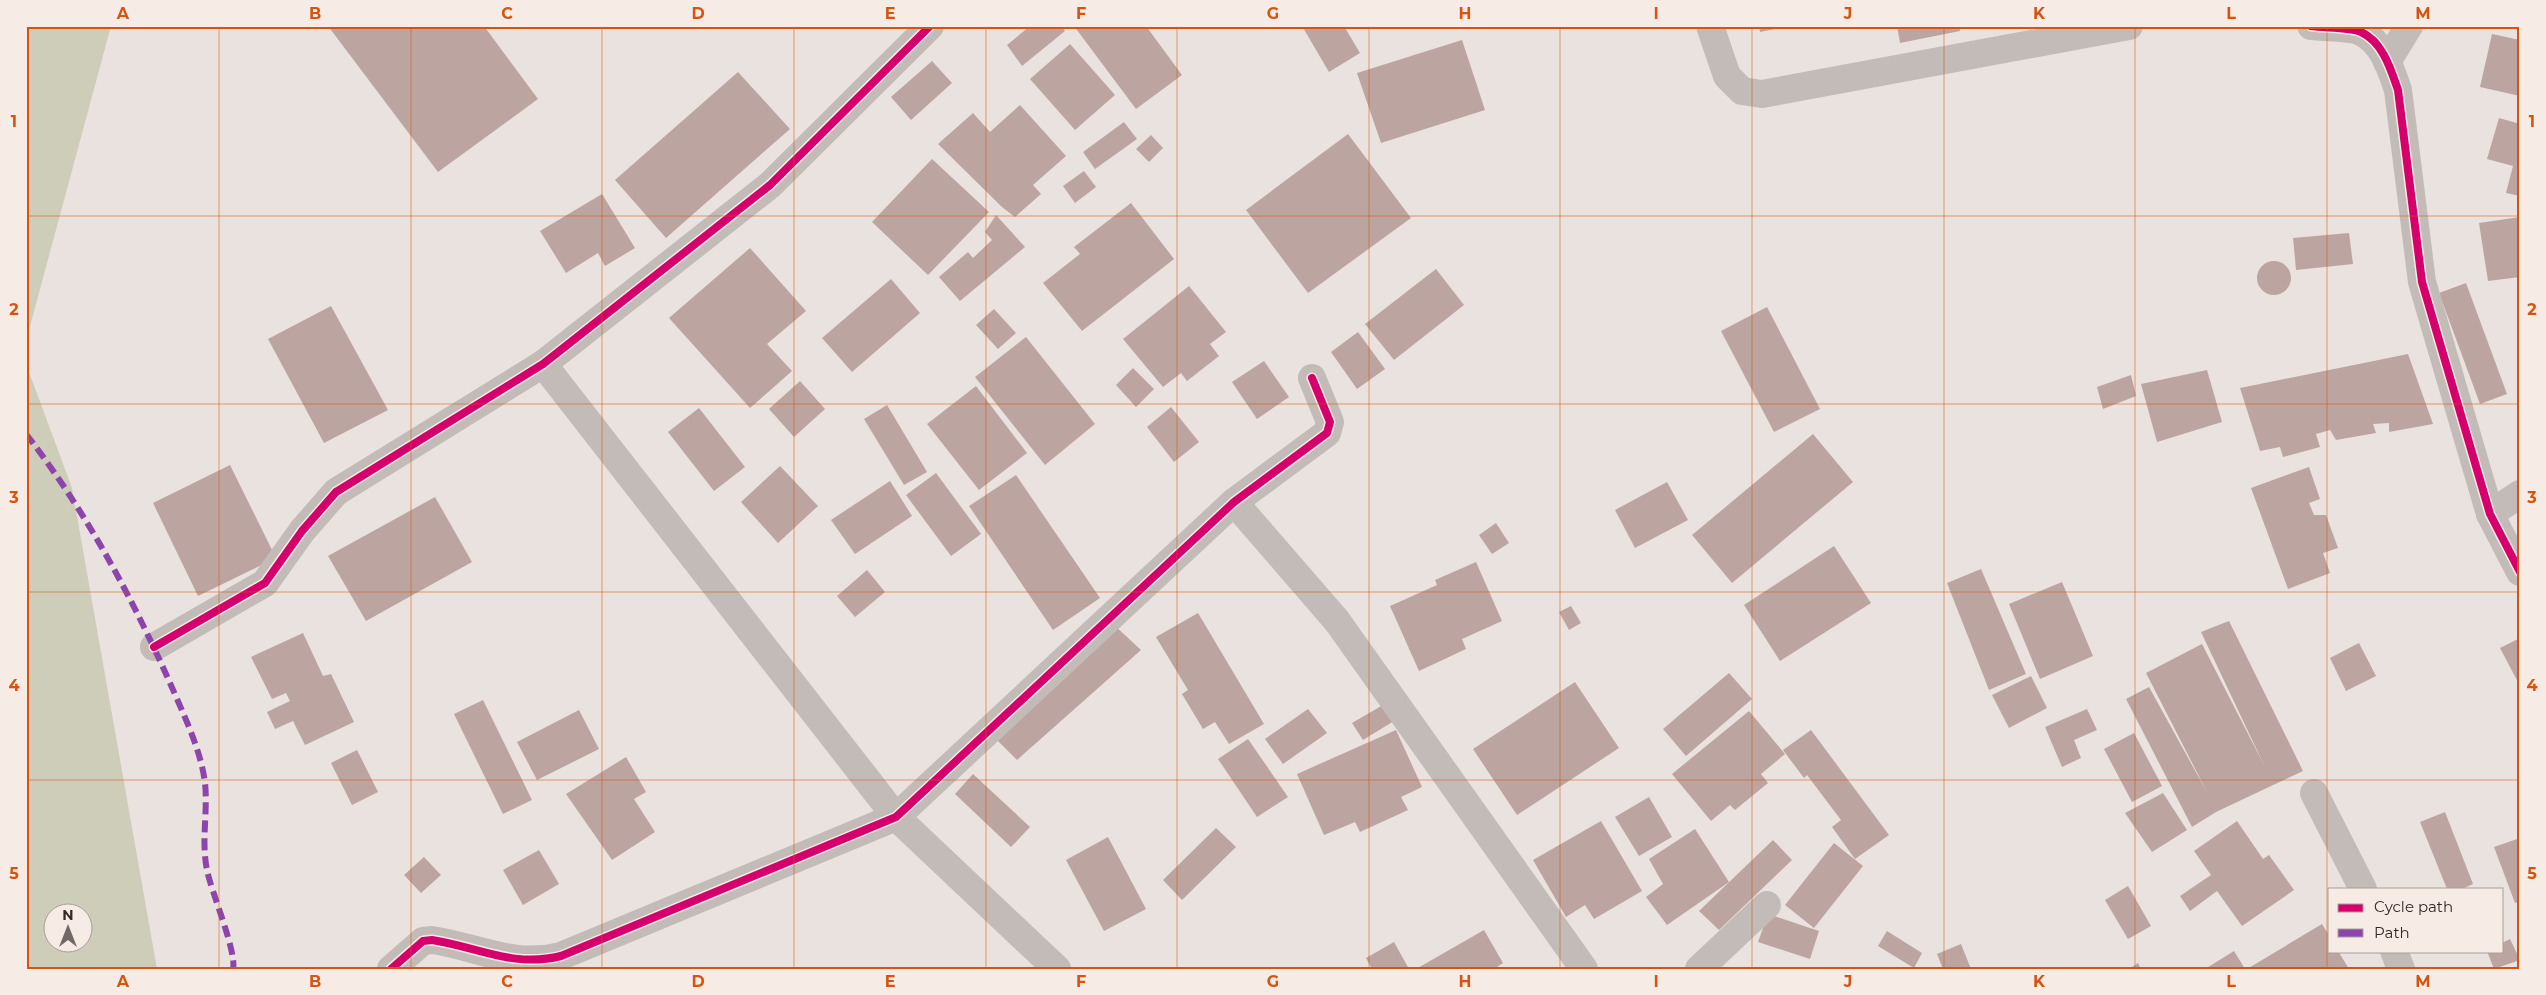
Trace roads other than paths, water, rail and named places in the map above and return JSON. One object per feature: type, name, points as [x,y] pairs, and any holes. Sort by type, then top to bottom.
[{"type":"street","points":[[154,647],[265,583],[302,531],[336,492],[543,364],[770,185],[930,26]]},
{"type":"street","points":[[1710,26],[1727,76],[1742,91],[1762,94],[2129,26]]},
{"type":"street","points":[[2311,26],[2361,32],[2377,46],[2387,62],[2398,90],[2422,282],[2490,514],[2520,572]]},
{"type":"street","points":[[2387,62],[2409,26]]},
{"type":"street","points":[[543,364],[896,817],[1057,969]]},
{"type":"street","points":[[391,969],[423,940],[432,940],[514,960],[550,959],[561,956],[896,817],[1234,502],[1327,433],[1330,422],[1312,378]]},
{"type":"street","points":[[2490,514],[2520,494]]},
{"type":"street","points":[[1234,502],[1337,621],[1584,969]]},
{"type":"street","points":[[2314,793],[2362,888]]},
{"type":"street","points":[[1699,969],[1767,906]]},
{"type":"street","points":[[2394,952],[2401,969]]}]
